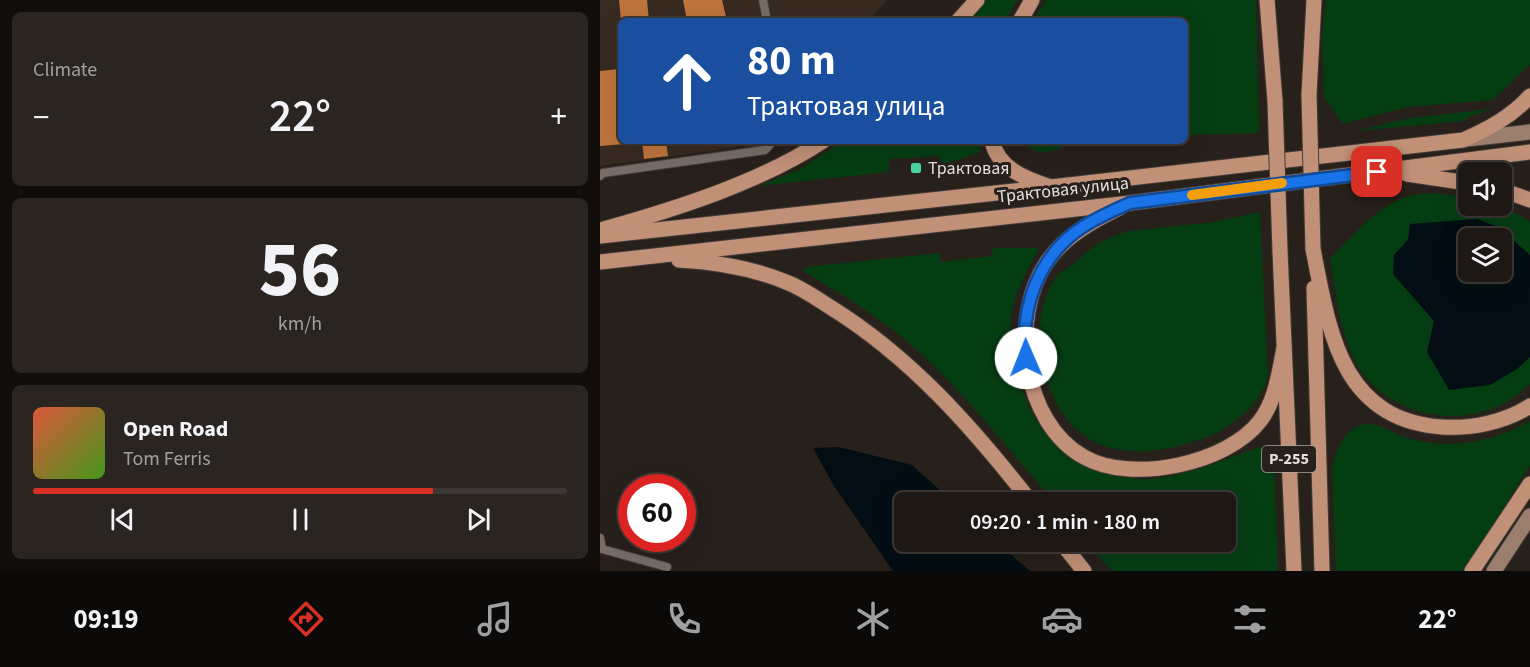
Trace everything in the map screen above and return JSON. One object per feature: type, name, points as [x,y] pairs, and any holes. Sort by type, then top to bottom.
[{"type":"main road","points":[[961,18],[977,0]]},
{"type":"main road","points":[[1022,18],[1032,0]]},
{"type":"main road","points":[[1130,203],[1085,226],[1058,248],[1040,273],[1029,301],[1024,344],[1040,404],[1046,418],[1063,441],[1084,458],[1096,463],[1133,469],[1167,468],[1207,456],[1239,440],[1253,429],[1262,419],[1274,391],[1284,348],[1269,0]]},
{"type":"main road","points":[[1306,0],[1322,568]]},
{"type":"main road","points":[[1309,95],[1314,0]]},
{"type":"main road","points":[[1463,140],[1502,120],[1519,108],[1530,96]]},
{"type":"main road","name":"Трактовая улица","points":[[600,236],[1051,188],[1530,132]]},
{"type":"main road","points":[[600,230],[658,214],[758,176],[790,161],[818,144]]},
{"type":"main road","points":[[993,144],[1002,162],[1009,168],[1051,188]]},
{"type":"main road","name":"Трактовая улица","points":[[600,262],[1130,203],[1530,152]]},
{"type":"main road","points":[[1377,172],[1458,182]]},
{"type":"main road","points":[[1512,194],[1530,200]]},
{"type":"main road","points":[[1312,249],[1336,348],[1344,367],[1357,386],[1374,403],[1399,418],[1414,423],[1452,428],[1505,419],[1530,406]]},
{"type":"main road","points":[[634,258],[700,261],[735,267],[787,282],[816,298],[887,346],[930,385],[961,417],[1023,492]]},
{"type":"main road","name":"Р-255","points":[[1284,348],[1294,571]]},
{"type":"main road","points":[[1472,571],[1530,484]]},
{"type":"main road","points":[[1494,571],[1530,516]]},
{"type":"main road","points":[[1069,552],[1084,571]]},
{"type":"lane","points":[[763,0],[766,18]]},
{"type":"lane","points":[[600,176],[603,173],[765,150],[770,144]]},
{"type":"lane","points":[[600,538],[602,549],[667,567]]},
{"type":"shaded area","points":[[600,0],[887,0],[871,18],[618,18],[618,144],[739,144],[734,148],[600,166]]},
{"type":"shaded area","points":[[1477,219],[1498,227],[1458,228],[1458,282],[1512,282],[1512,239],[1530,255],[1530,357],[1517,369],[1490,385],[1449,390],[1427,352],[1434,321],[1393,274],[1394,255],[1408,240],[1410,224]]},
{"type":"shaded area","points":[[838,447],[912,465],[942,492],[894,492],[894,552],[1008,552],[1030,571],[893,571],[834,486],[813,448]]},
{"type":"green space","points":[[985,0],[1017,0],[1007,18],[969,18]]},
{"type":"green space","points":[[1047,0],[1256,0],[1259,133],[1188,135],[1188,18],[1035,18]]},
{"type":"green space","points":[[1326,0],[1530,0],[1530,64],[1493,100],[1408,107],[1343,124],[1324,98],[1322,38]]},
{"type":"green space","points":[[1490,109],[1464,121],[1355,131],[1410,118]]},
{"type":"green space","points":[[838,144],[980,144],[981,152],[940,166],[939,156],[889,159],[889,172],[758,186],[799,170]]},
{"type":"green space","points":[[1025,144],[1070,144],[1048,152],[1035,151]]},
{"type":"green space","points":[[1432,193],[1458,196],[1458,216],[1512,216],[1512,211],[1530,222],[1530,255],[1512,239],[1512,228],[1410,224],[1408,240],[1394,255],[1393,274],[1434,321],[1427,352],[1517,369],[1530,357],[1530,384],[1514,397],[1496,407],[1457,416],[1416,411],[1398,403],[1366,378],[1355,361],[1345,337],[1330,258],[1378,212],[1413,195]]},
{"type":"green space","points":[[1260,212],[1268,375],[1265,385],[1252,405],[1244,414],[1215,434],[1167,448],[1141,451],[1115,449],[1082,434],[1066,418],[1053,397],[1040,348],[1040,324],[1045,300],[1056,277],[1098,244],[1129,231],[1214,222]]},
{"type":"green space","points":[[992,248],[1039,248],[1014,303],[1011,338],[1020,383],[1037,422],[1048,438],[1077,462],[1115,476],[1138,479],[1167,477],[1213,464],[1256,448],[1266,450],[1274,459],[1278,571],[1112,571],[1096,552],[1236,552],[1236,492],[1045,492],[971,406],[905,339],[847,298],[801,270],[814,266],[940,253],[941,262],[993,256]]},
{"type":"green space","points":[[1530,421],[1530,465],[1465,571],[1336,571],[1332,469],[1342,440],[1352,429],[1371,424],[1421,441],[1453,444],[1501,435]]},
{"type":"building","points":[[619,0],[647,0],[649,18],[621,18]]},
{"type":"building","points":[[683,0],[722,0],[726,18],[686,18]]},
{"type":"building","points":[[618,69],[618,144],[626,144],[600,146],[600,71]]},
{"type":"building","points":[[642,144],[666,144],[668,156],[644,159]]},
{"type":"slow traffic","points":[[1192,195],[1282,183]]},
{"type":"place","name":"Трактовая","points":[[916,168]]},
{"type":"route","points":[[1026,358],[1024,344],[1026,316],[1040,273],[1058,248],[1096,219],[1130,203],[1377,172]]}]
